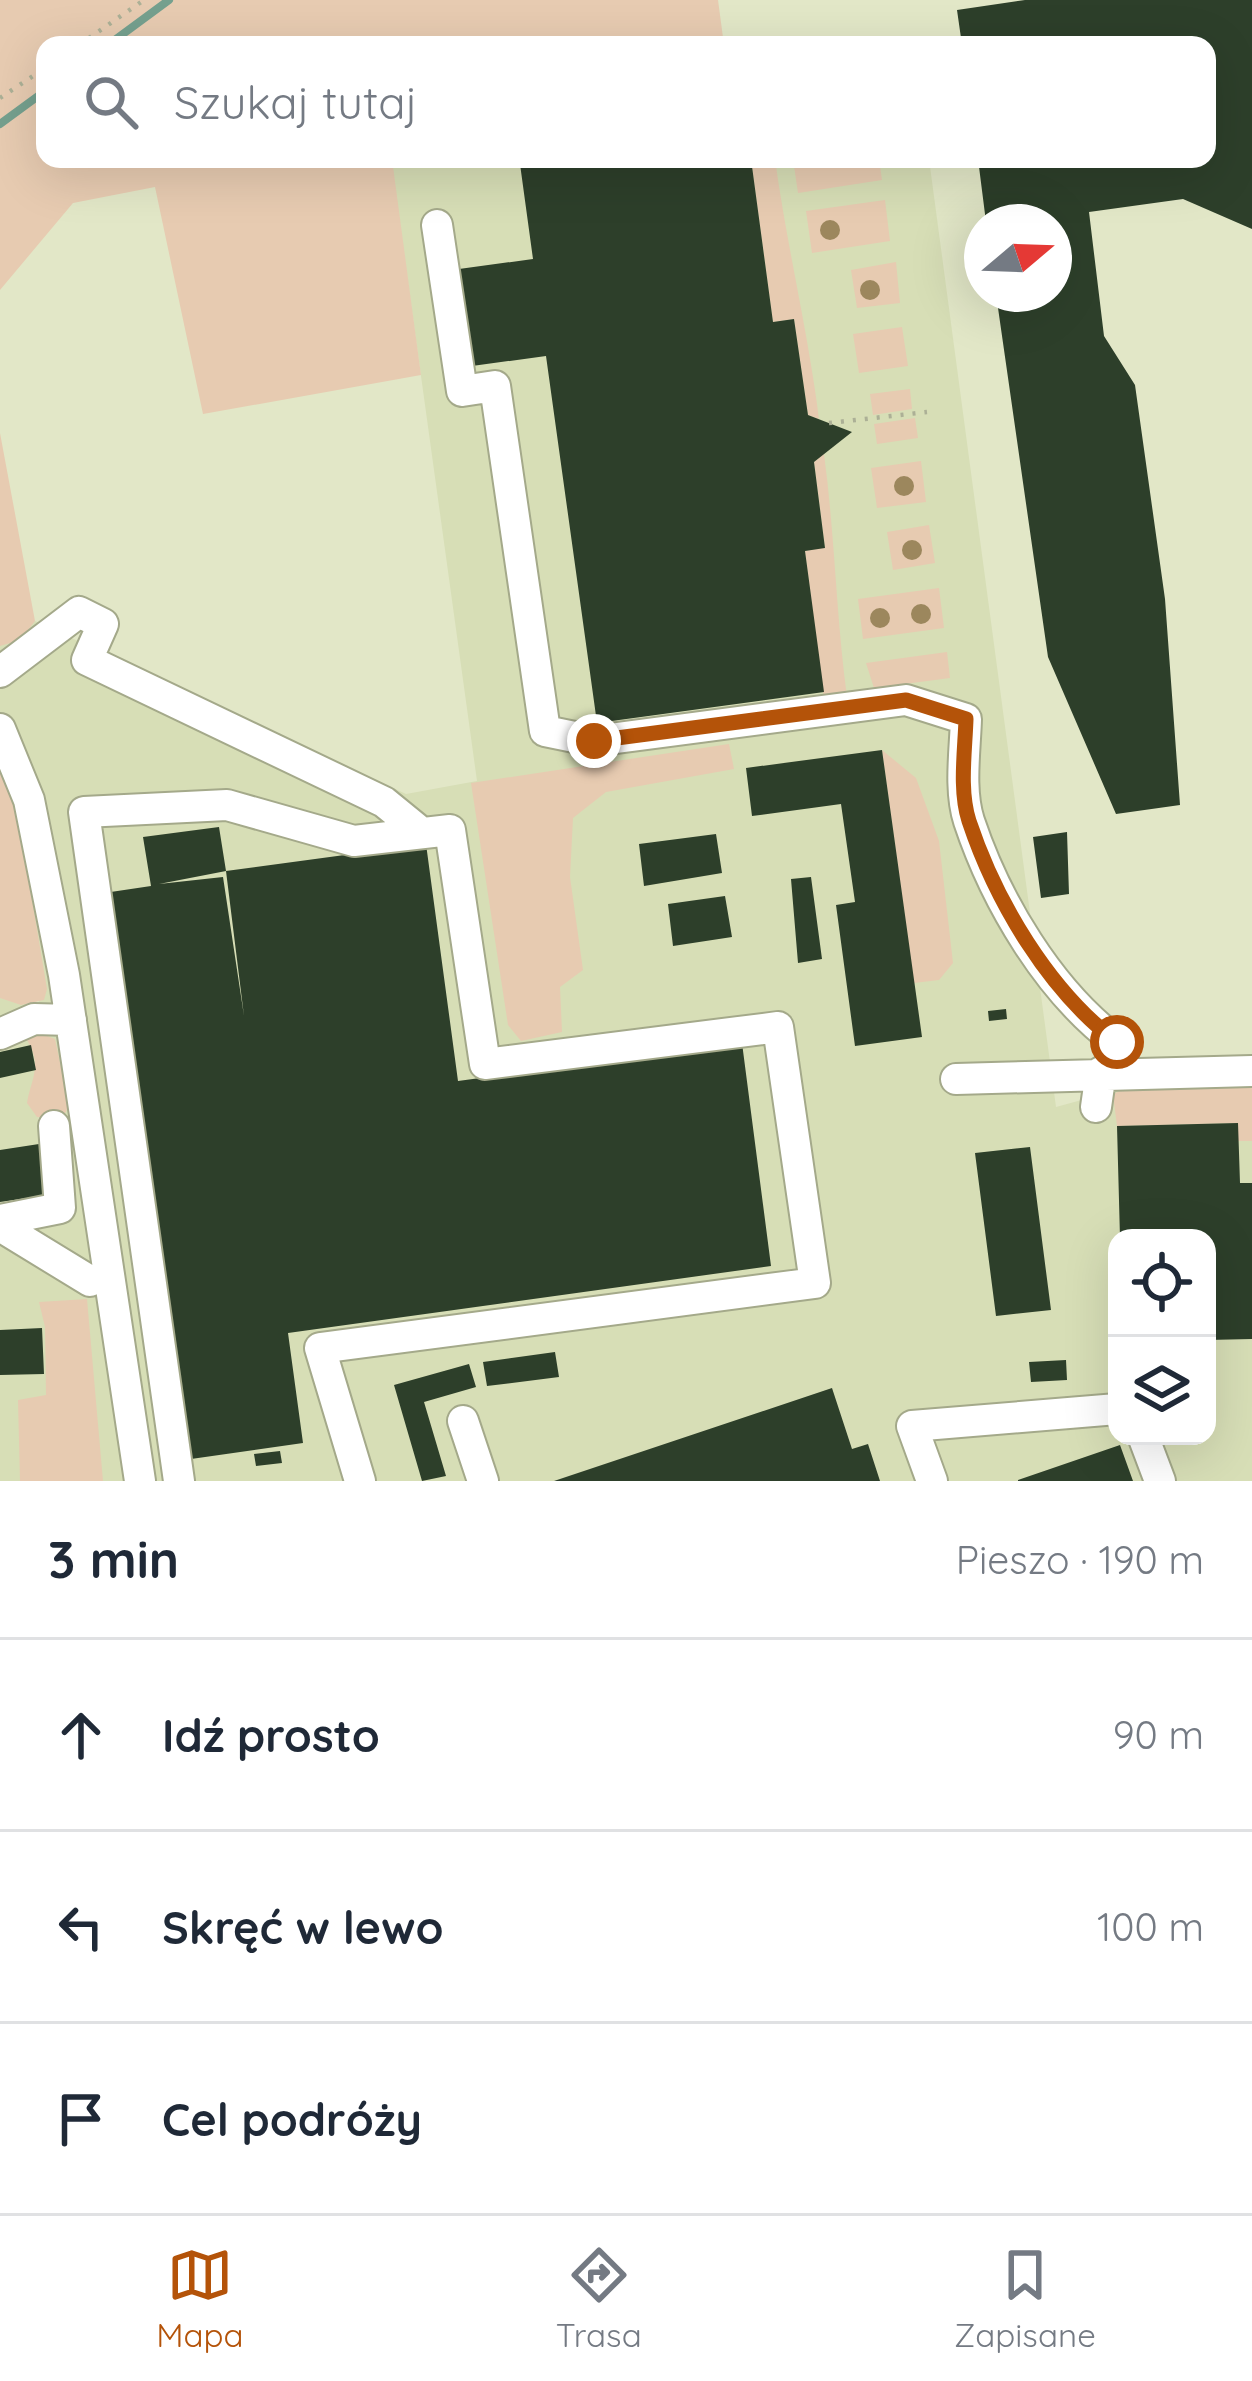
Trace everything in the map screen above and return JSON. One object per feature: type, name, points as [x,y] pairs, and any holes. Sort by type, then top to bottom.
[{"type":"lane","points":[[437,225],[462,391],[495,386],[545,731],[594,741],[906,700],[966,719],[966,795],[978,839],[1016,921],[1078,1012],[1117,1042]]},
{"type":"lane","points":[[13,664],[40,638],[79,612],[103,624],[87,659]]},
{"type":"lane","points":[[13,664],[87,659],[384,802],[422,833]]},
{"type":"lane","points":[[0,729],[29,800],[71,1020],[140,1481]]},
{"type":"lane","points":[[178,1481],[84,812],[227,805],[354,841],[450,830],[485,1064],[778,1027],[815,1283],[320,1348],[361,1481]]},
{"type":"lane","points":[[0,1034],[34,1019],[71,1020]]},
{"type":"lane","points":[[956,1079],[1252,1071]]},
{"type":"lane","points":[[1096,1107],[1101,1072]]},
{"type":"lane","points":[[0,1223],[60,1208],[54,1126]]},
{"type":"lane","points":[[0,1223],[90,1281]]},
{"type":"lane","points":[[932,1481],[912,1426],[1108,1410]]},
{"type":"lane","points":[[463,1421],[483,1481]]},
{"type":"lane","points":[[1146,1445],[1160,1481]]},
{"type":"path","points":[[92,36],[144,0]]},
{"type":"path","points":[[0,98],[36,74]]},
{"type":"path","points":[[829,423],[926,412]]},
{"type":"shaded area","points":[[0,0],[718,0],[723,36],[36,36],[36,168],[393,168],[421,375],[203,414],[155,187],[73,203],[0,290]]},
{"type":"shaded area","points":[[392,168],[930,168],[1056,1107],[1129,1087],[1252,1086],[1252,1481],[0,1481],[0,639],[35,621],[406,794],[477,781]],"holes":[[[26,934],[65,1140],[40,1143],[38,1118],[46,1114],[22,986]]]},
{"type":"shaded area","points":[[752,168],[776,168],[819,419],[808,415],[794,319],[773,322]]},
{"type":"shaded area","points":[[794,168],[880,168],[882,180],[798,193]]},
{"type":"shaded area","points":[[885,200],[890,241],[812,253],[806,211]]},
{"type":"shaded area","points":[[896,262],[900,303],[857,308],[851,270]]},
{"type":"shaded area","points":[[902,327],[908,366],[859,373],[853,334]]},
{"type":"shaded area","points":[[910,389],[912,409],[873,415],[870,394]]},
{"type":"shaded area","points":[[915,418],[918,438],[877,444],[874,424]]},
{"type":"shaded area","points":[[0,433],[35,621],[20,640],[0,646]]},
{"type":"shaded area","points":[[824,454],[847,697],[824,700],[805,551],[825,547],[814,462]]},
{"type":"shaded area","points":[[921,461],[926,502],[877,508],[871,468]]},
{"type":"shaded area","points":[[929,525],[935,563],[893,570],[887,532]]},
{"type":"shaded area","points":[[939,588],[944,628],[863,639],[858,599]]},
{"type":"shaded area","points":[[947,652],[950,678],[874,688],[866,663]]},
{"type":"shaded area","points":[[729,744],[734,769],[606,792],[573,818],[570,877],[583,970],[560,987],[562,1032],[521,1041],[508,1025],[471,783]]},
{"type":"shaded area","points":[[882,750],[916,778],[939,841],[953,963],[939,980],[914,983]]},
{"type":"shaded area","points":[[0,761],[15,798],[47,989],[44,1000],[21,1005],[0,998]]},
{"type":"shaded area","points":[[39,1033],[55,1039],[69,1105],[62,1120],[37,1117],[27,1103],[35,1064],[25,1037]]},
{"type":"shaded area","points":[[1252,1086],[1252,1141],[1238,1141],[1237,1123],[1117,1126],[1113,1094],[1129,1087]]},
{"type":"shaded area","points":[[87,1299],[103,1481],[20,1481],[18,1400],[46,1395],[45,1327],[39,1302]]},
{"type":"building","points":[[1025,0],[1252,0],[1252,229],[1183,199],[1089,212],[1104,336],[1135,385],[1165,599],[1180,805],[1116,814],[1048,657],[999,312],[1072,312],[1072,204],[984,204],[979,168],[1216,168],[1216,36],[961,36],[957,10]]},
{"type":"building","points":[[521,168],[752,168],[773,322],[794,319],[808,415],[852,432],[814,462],[825,548],[805,551],[824,692],[597,723],[546,356],[472,366],[459,269],[533,259]]},
{"type":"building","points":[[882,750],[922,1037],[855,1046],[836,905],[855,902],[841,804],[752,816],[746,768]]},
{"type":"building","points":[[219,827],[226,871],[426,844],[458,1081],[742,1043],[771,1266],[288,1333],[303,1443],[184,1460],[104,893],[151,886],[143,837]],"holes":[[[226,871],[244,1016],[223,877],[159,884]]]},
{"type":"building","points":[[1067,832],[1069,894],[1041,898],[1033,837]]},
{"type":"building","points":[[716,834],[722,873],[644,886],[639,844]]},
{"type":"building","points":[[811,877],[822,959],[798,963],[791,879]]},
{"type":"building","points":[[725,896],[732,937],[673,946],[668,904]]},
{"type":"building","points":[[1006,1009],[1007,1019],[989,1021],[988,1011]]},
{"type":"building","points":[[31,1045],[36,1070],[0,1078],[0,1052]]},
{"type":"building","points":[[1238,1123],[1240,1183],[1252,1183],[1252,1339],[1216,1340],[1216,1229],[1120,1229],[1117,1126]]},
{"type":"building","points":[[39,1144],[47,1195],[0,1202],[0,1150]]},
{"type":"building","points":[[1030,1147],[1051,1310],[996,1316],[975,1153]]},
{"type":"building","points":[[42,1328],[44,1374],[0,1375],[0,1330]]},
{"type":"building","points":[[555,1352],[559,1377],[487,1386],[483,1362]]},
{"type":"building","points":[[1066,1360],[1067,1380],[1031,1382],[1029,1362]]},
{"type":"building","points":[[469,1364],[476,1387],[424,1402],[446,1476],[422,1481],[394,1385]]},
{"type":"building","points":[[832,1388],[852,1449],[868,1444],[880,1481],[554,1481]]},
{"type":"building","points":[[1120,1445],[1133,1481],[1018,1481]]},
{"type":"building","points":[[280,1451],[282,1463],[256,1466],[254,1454]]},
{"type":"waterway","points":[[120,36],[169,0]]},
{"type":"waterway","points":[[0,124],[36,98]]},
{"type":"route","points":[[594,741],[906,700],[966,719],[968,818],[1016,921],[1078,1012],[1117,1042]]}]
